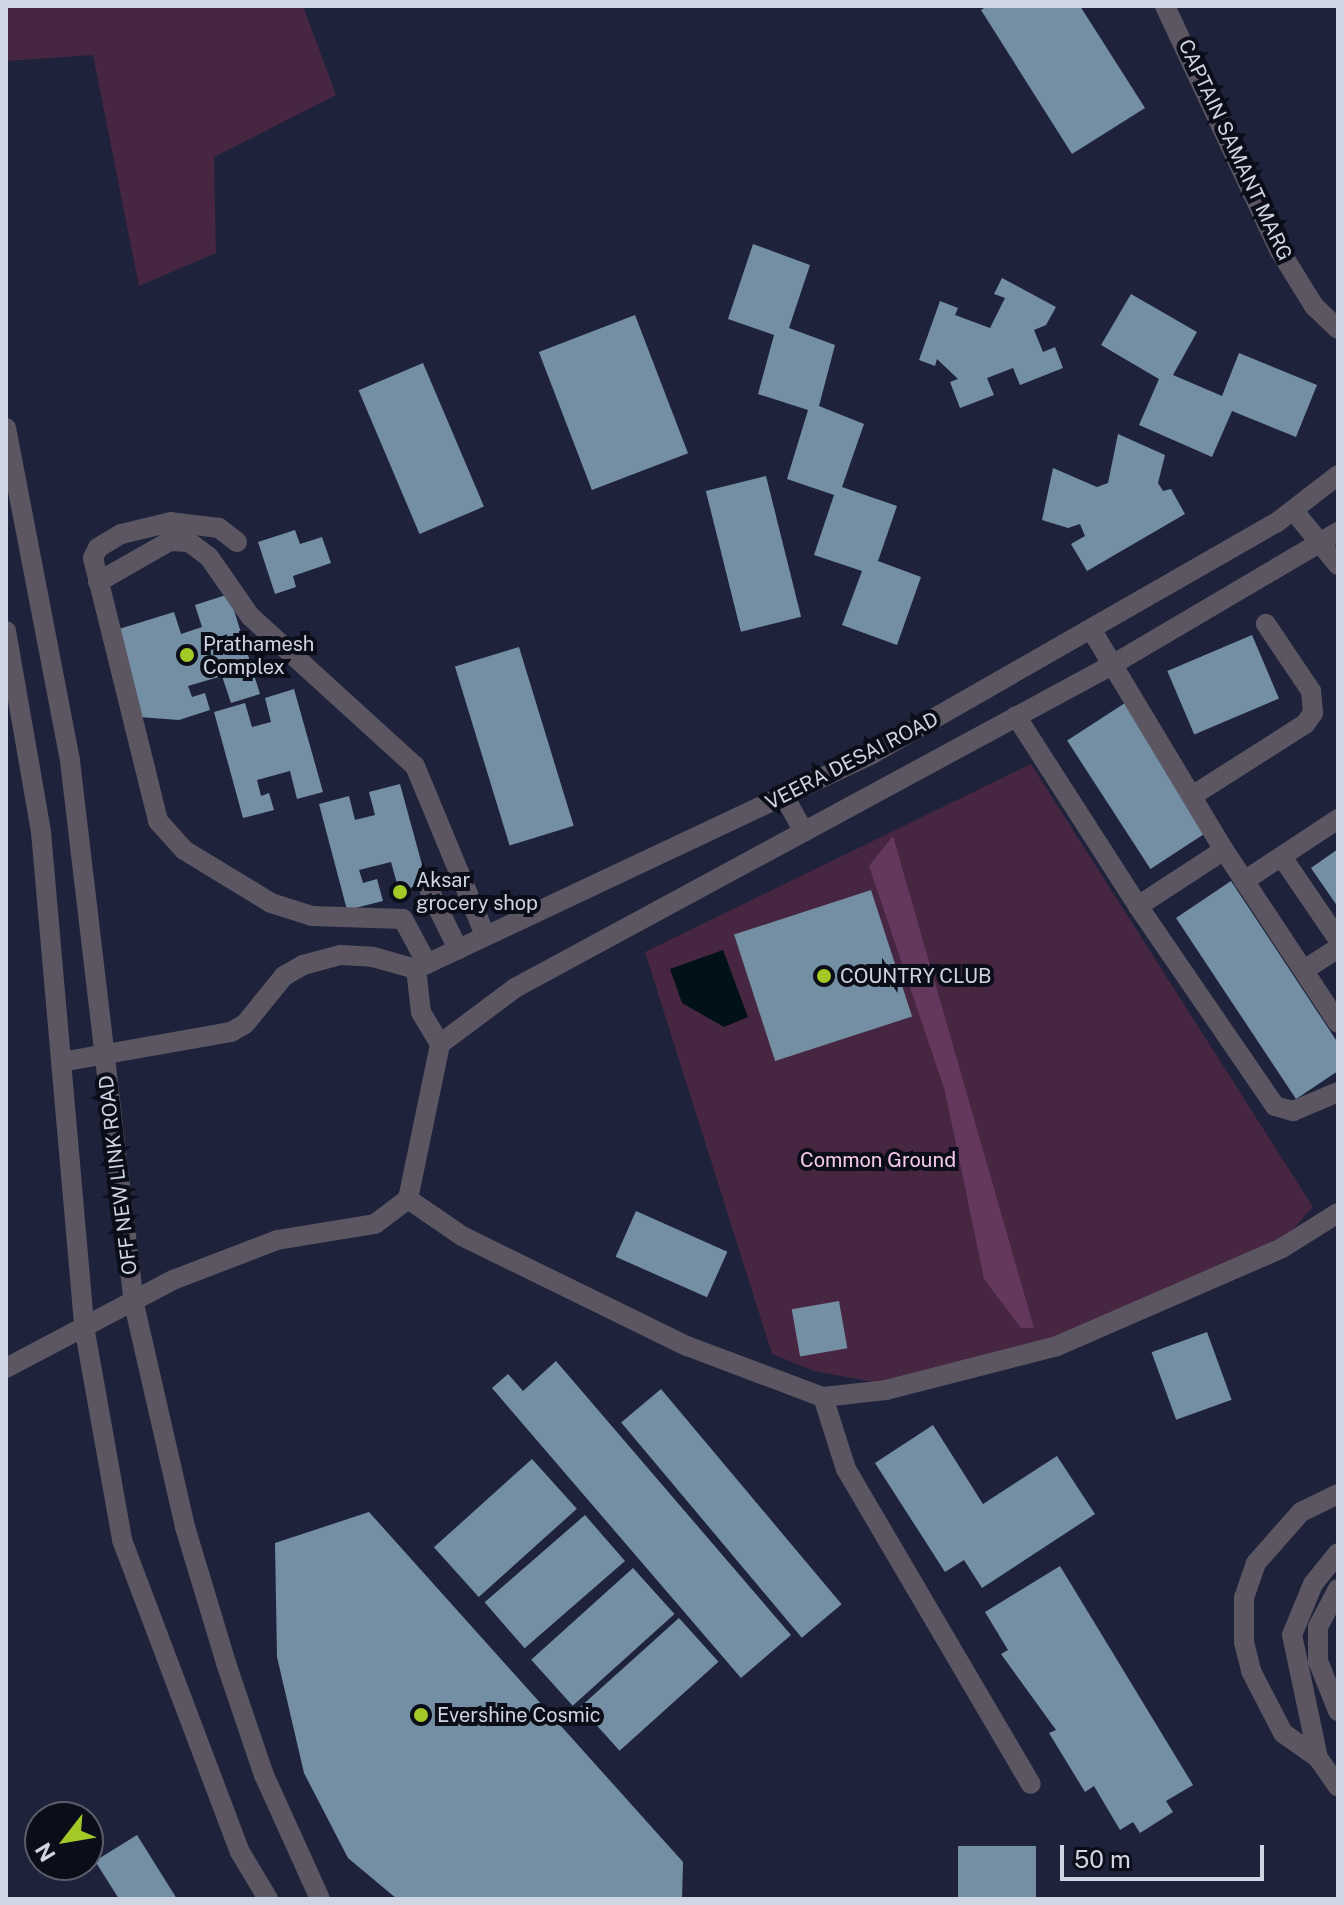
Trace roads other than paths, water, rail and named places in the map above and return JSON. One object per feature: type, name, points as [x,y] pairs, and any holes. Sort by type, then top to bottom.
[{"type":"street","name":"CAPTAIN SAMANT MARG","points":[[1165,6],[1280,251],[1314,306],[1338,329]]},
{"type":"street","name":"OFF NEW LINK ROAD","points":[[6,428],[70,761],[134,1304],[185,1527],[226,1663],[264,1775],[320,1899]]},
{"type":"street","name":"VEERA DESAI ROAD","points":[[422,966],[872,754],[1293,510],[1338,475]]},
{"type":"street","points":[[1293,510],[1338,565]]},
{"type":"street","points":[[237,542],[219,528],[199,523],[146,526],[98,548],[93,558],[151,803],[170,839],[217,872],[291,911],[344,919],[384,915],[403,919],[422,966],[421,1012],[440,1044]]},
{"type":"street","points":[[6,1368],[84,1326],[134,1304],[173,1280],[277,1240],[375,1224],[408,1199],[440,1044],[515,988],[1112,665],[1338,532]]},
{"type":"street","points":[[98,582],[170,541],[189,542],[209,557],[250,616],[415,766],[485,935]]},
{"type":"street","points":[[1192,796],[1305,724],[1313,713],[1311,691],[1266,624]]},
{"type":"street","points":[[1091,629],[1224,850],[1338,1023]]},
{"type":"street","points":[[6,631],[41,832],[84,1326],[122,1540],[240,1852],[268,1899]]},
{"type":"street","points":[[1016,716],[1138,906],[1275,1106],[1293,1111],[1338,1092]]},
{"type":"street","points":[[784,796],[804,832]]},
{"type":"street","points":[[1244,881],[1338,819]]},
{"type":"street","points":[[1138,906],[1224,850]]},
{"type":"street","points":[[1282,857],[1338,939]]},
{"type":"street","points":[[430,892],[458,949]]},
{"type":"street","points":[[1304,970],[1338,948]]},
{"type":"street","points":[[61,1062],[231,1032],[245,1024],[284,976],[303,965],[340,955],[373,957],[422,966]]},
{"type":"street","points":[[408,1199],[462,1236],[687,1346],[823,1397],[886,1390],[1057,1346],[1282,1248],[1338,1213]]},
{"type":"street","points":[[823,1397],[846,1469],[1031,1784]]},
{"type":"street","points":[[1338,1494],[1301,1512],[1276,1535],[1256,1563],[1244,1597],[1244,1642],[1258,1687],[1283,1733],[1318,1758],[1338,1787]]},
{"type":"street","points":[[1318,1758],[1292,1635],[1313,1584],[1338,1553]]},
{"type":"street","points":[[1338,1589],[1318,1627],[1318,1661],[1338,1711]]},
{"type":"place","name":"Prathamesh Complex","points":[[187,655]]},
{"type":"place","name":"Aksar grocery shop","points":[[400,892]]},
{"type":"place","name":"COUNTRY CLUB","points":[[824,976]]},
{"type":"place","name":"Evershine Cosmic","points":[[421,1715]]},
{"type":"park label","name":"Common Ground","points":[[878,1160]]}]
